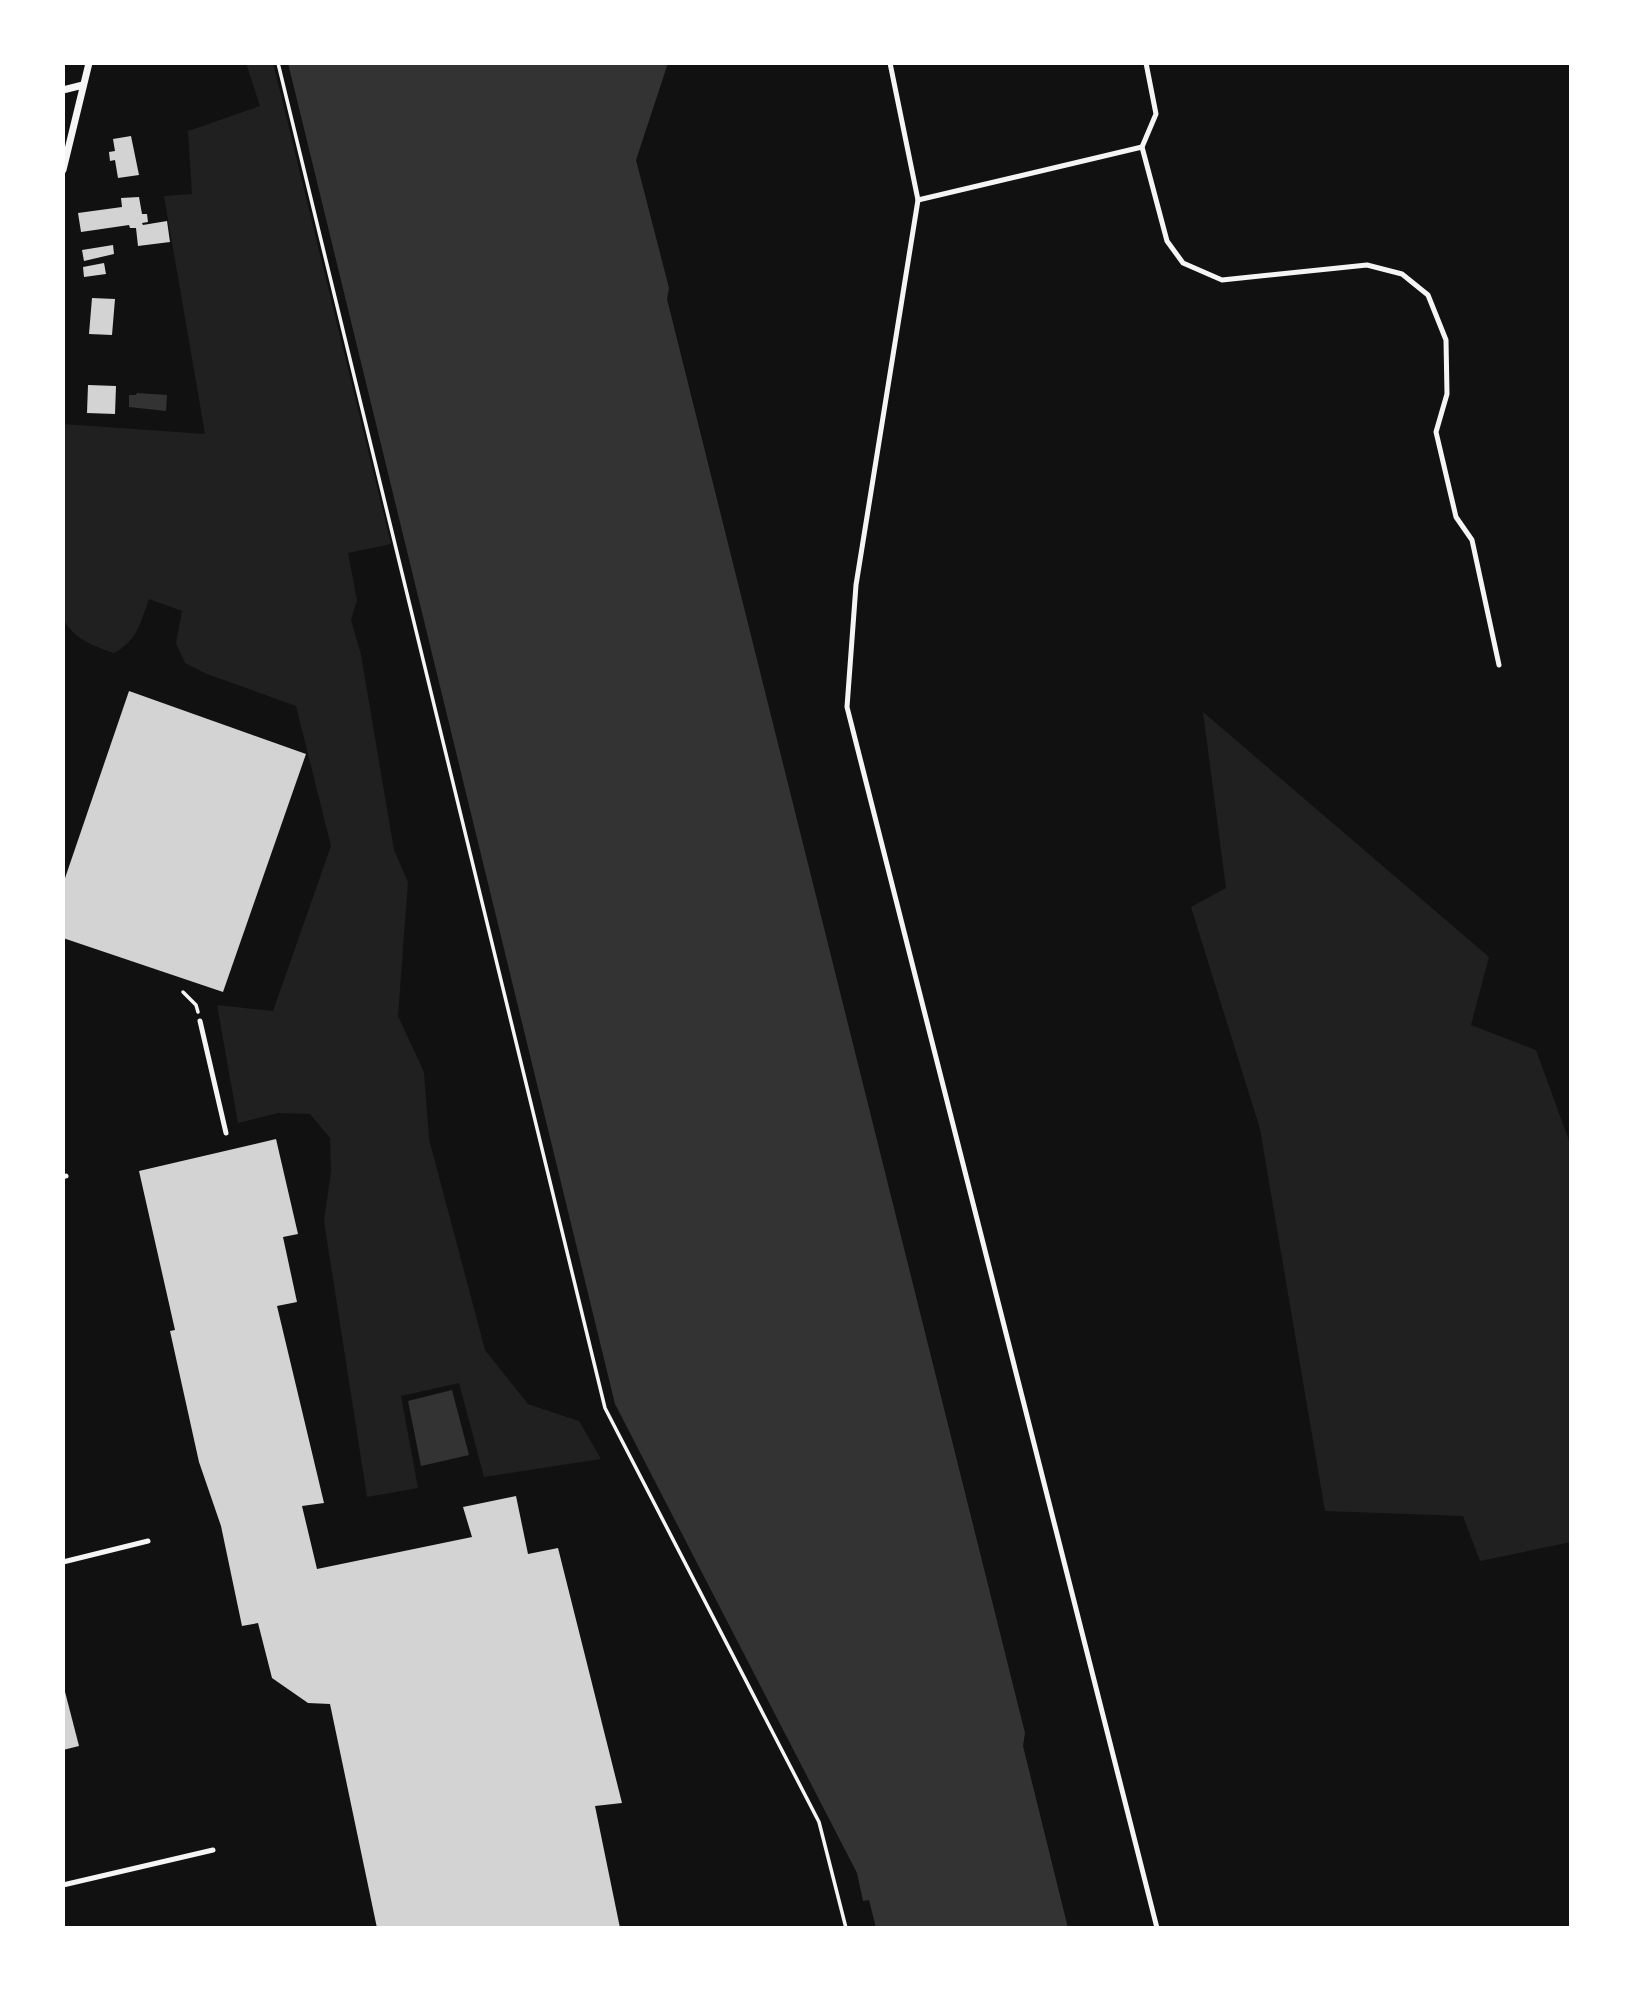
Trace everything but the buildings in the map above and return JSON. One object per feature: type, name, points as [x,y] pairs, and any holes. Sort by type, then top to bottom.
[{"type":"street","points":[[63,170],[89,63]]},
{"type":"street","points":[[63,90],[83,85]]},
{"type":"lane","points":[[890,63],[918,200],[856,585],[847,707],[1157,1928]]},
{"type":"lane","points":[[1146,63],[1156,114],[1142,147],[1167,241],[1183,263],[1222,280],[1367,265],[1402,274],[1428,295],[1446,340],[1447,394],[1436,432],[1456,517],[1472,540],[1499,665]]},
{"type":"lane","points":[[918,200],[1142,147]]},
{"type":"lane","points":[[200,1021],[226,1133]]},
{"type":"lane","points":[[63,1562],[148,1541]]},
{"type":"lane","points":[[63,1885],[213,1850]]},
{"type":"path","points":[[278,63],[605,1408],[818,1822],[846,1928]]},
{"type":"path","points":[[183,992],[196,1005],[198,1012]]},
{"type":"shaded area","points":[[246,63],[273,63],[391,544],[348,553],[357,600],[351,620],[361,655],[394,850],[408,882],[398,1016],[424,1072],[429,1139],[485,1350],[528,1404],[579,1421],[601,1459],[484,1477],[459,1383],[401,1396],[418,1488],[367,1497],[324,1221],[331,1171],[330,1138],[310,1114],[278,1113],[238,1123],[217,1005],[273,1011],[331,846],[296,706],[207,674],[185,663],[176,643],[182,611],[149,599],[133,637],[114,653],[85,641],[73,632],[63,619],[63,424],[205,434],[164,196],[192,194],[188,131],[260,106]]},
{"type":"shaded area","points":[[288,63],[668,63],[636,160],[669,288],[667,299],[1025,1733],[1023,1746],[1068,1928],[876,1928],[869,1900],[863,1901],[857,1873],[615,1404]]},
{"type":"shaded area","points":[[129,395],[167,395],[166,411],[129,407]]},
{"type":"shaded area","points":[[1203,712],[1489,957],[1471,1025],[1536,1050],[1571,1146],[1571,1542],[1480,1561],[1463,1516],[1325,1511],[1260,1129],[1191,907],[1226,888]]},
{"type":"shaded area","points":[[452,1390],[469,1455],[421,1466],[408,1401]]}]
